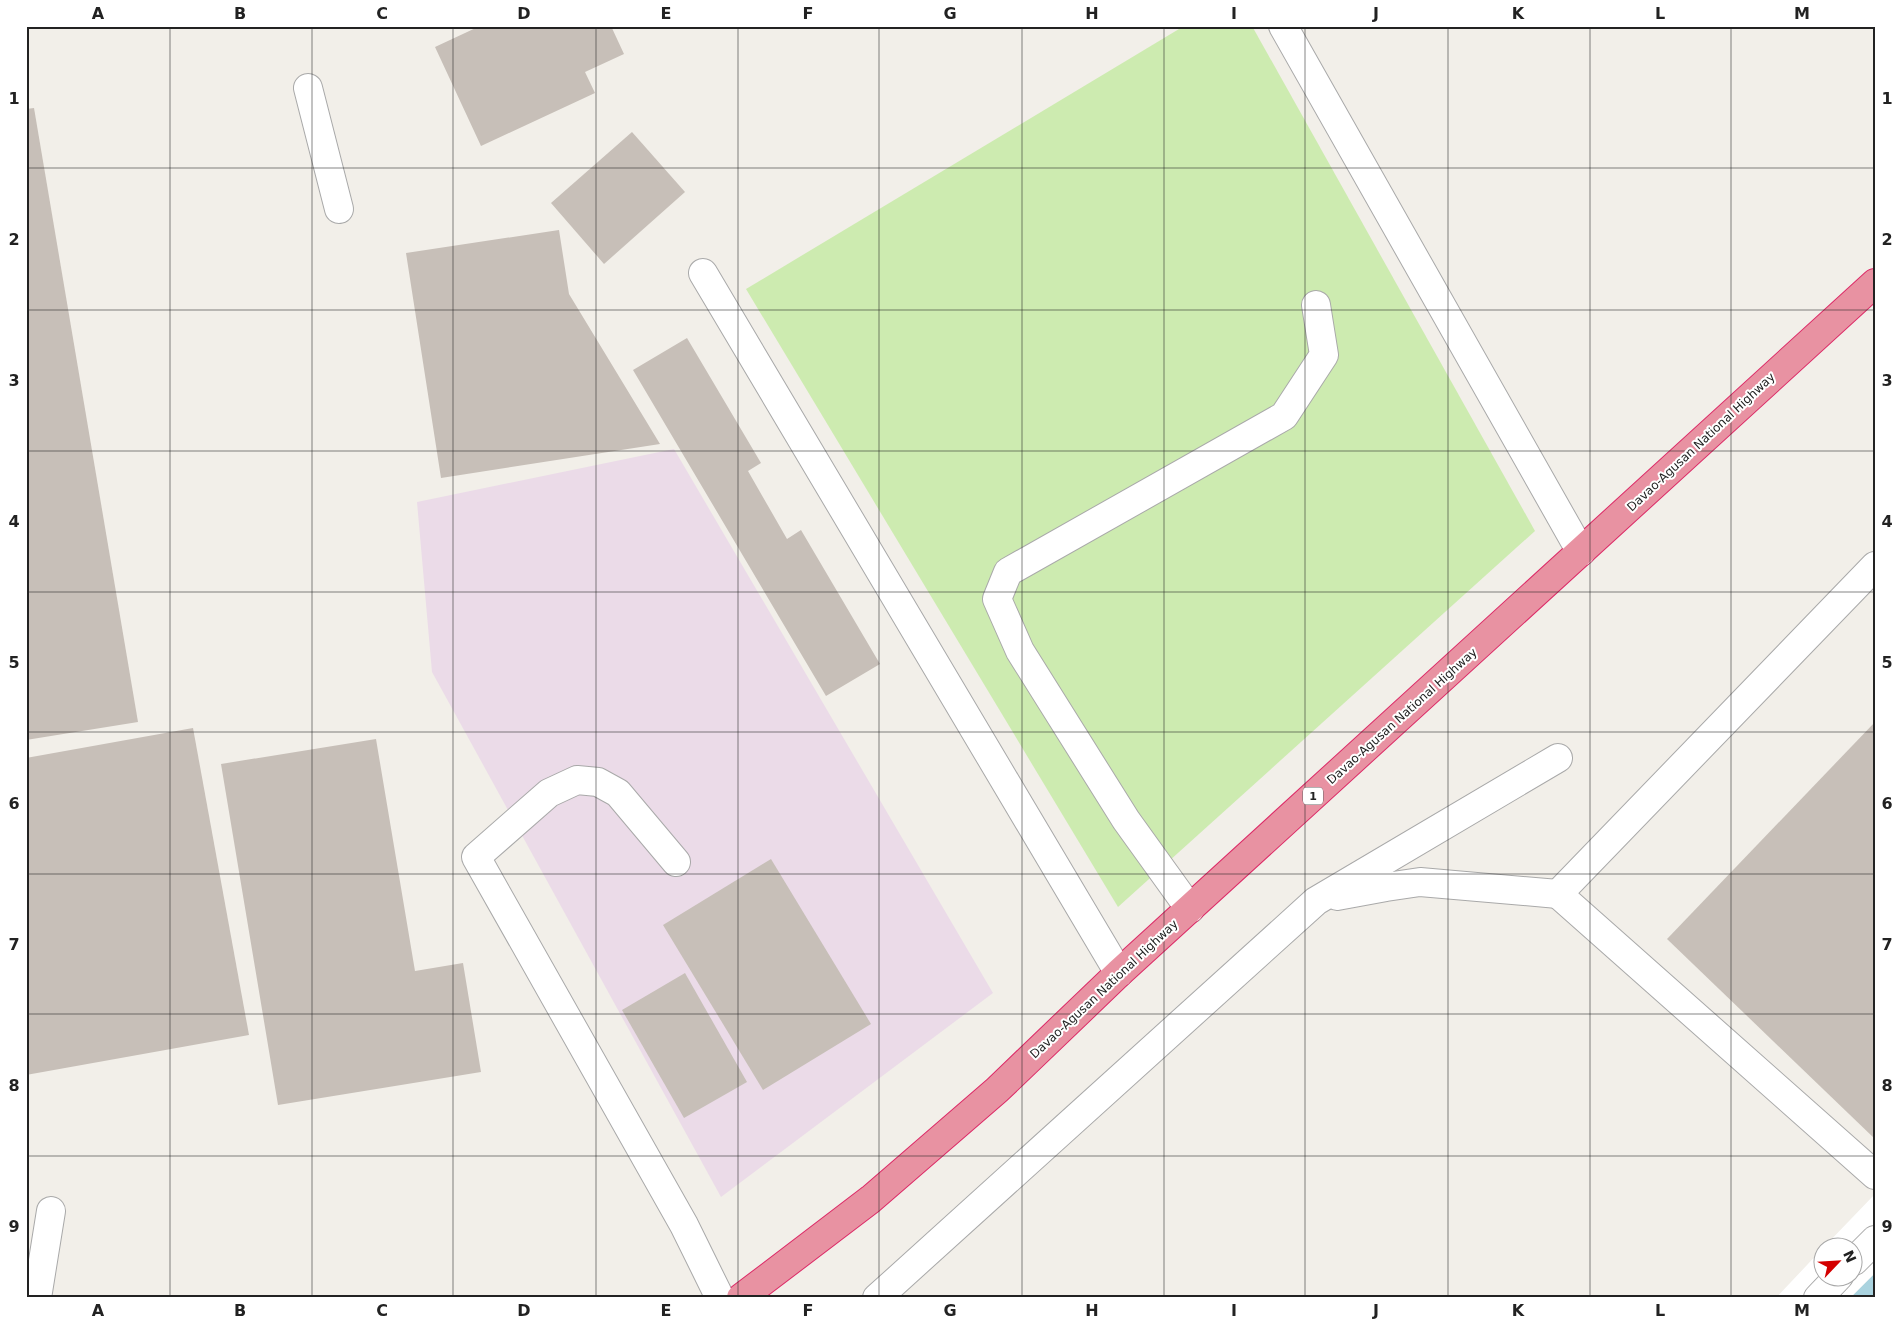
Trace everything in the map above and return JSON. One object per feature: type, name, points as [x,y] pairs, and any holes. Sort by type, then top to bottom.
[{"type":"highway","name":"Davao-Agusan National Highway","points":[[741,1298],[871,1199],[997,1090],[1119,974],[1875,283]]},
{"type":"lane","points":[[1283,26],[1581,552]]},
{"type":"lane","points":[[308,88],[339,209]]},
{"type":"lane","points":[[703,273],[1119,974]]},
{"type":"lane","points":[[1190,909],[1126,820],[1020,651],[998,599],[1008,572],[1284,416],[1324,355],[1316,305]]},
{"type":"lane","points":[[1558,894],[1875,566]]},
{"type":"lane","points":[[877,1298],[1316,901],[1558,758]]},
{"type":"lane","points":[[676,862],[618,793],[598,782],[577,780],[549,793],[476,857],[684,1225],[720,1298]]},
{"type":"lane","points":[[1316,901],[1420,882],[1558,894],[1875,1175]]},
{"type":"lane","points":[[37,1298],[51,1211]]},
{"type":"lane","points":[[1864,1251],[1875,1240]]},
{"type":"lane","points":[[1818,1298],[1829,1286]]},
{"type":"shaded area","points":[[674,449],[993,993],[721,1197],[432,672],[417,502]]},
{"type":"green space","points":[[1184,26],[1252,26],[1535,531],[1118,907],[746,289]]},
{"type":"water","points":[[1875,1273],[1875,1298],[1850,1298],[1864,1286]]},
{"type":"pier","points":[[1875,1194],[1875,1273],[1864,1284],[1864,1236],[1835,1236]]},
{"type":"pier","points":[[1814,1258],[1814,1286],[1862,1286],[1850,1298],[1776,1298]]},
{"type":"building","points":[[480,26],[611,26],[624,54],[585,72],[595,93],[481,146],[435,47]]},
{"type":"building","points":[[34,108],[138,722],[26,740],[26,109]]},
{"type":"building","points":[[632,132],[685,192],[604,264],[551,203]]},
{"type":"building","points":[[559,230],[569,294],[660,444],[441,478],[406,253]]},
{"type":"building","points":[[687,338],[761,463],[748,471],[787,539],[801,530],[880,664],[826,696],[633,370]]},
{"type":"building","points":[[1875,722],[1875,1139],[1667,939]]},
{"type":"building","points":[[193,728],[249,1035],[26,1075],[26,758]]},
{"type":"building","points":[[376,739],[415,971],[463,963],[481,1072],[278,1105],[221,764]]},
{"type":"building","points":[[771,859],[871,1024],[763,1090],[663,925]]},
{"type":"building","points":[[685,973],[747,1082],[684,1118],[622,1010]]}]
